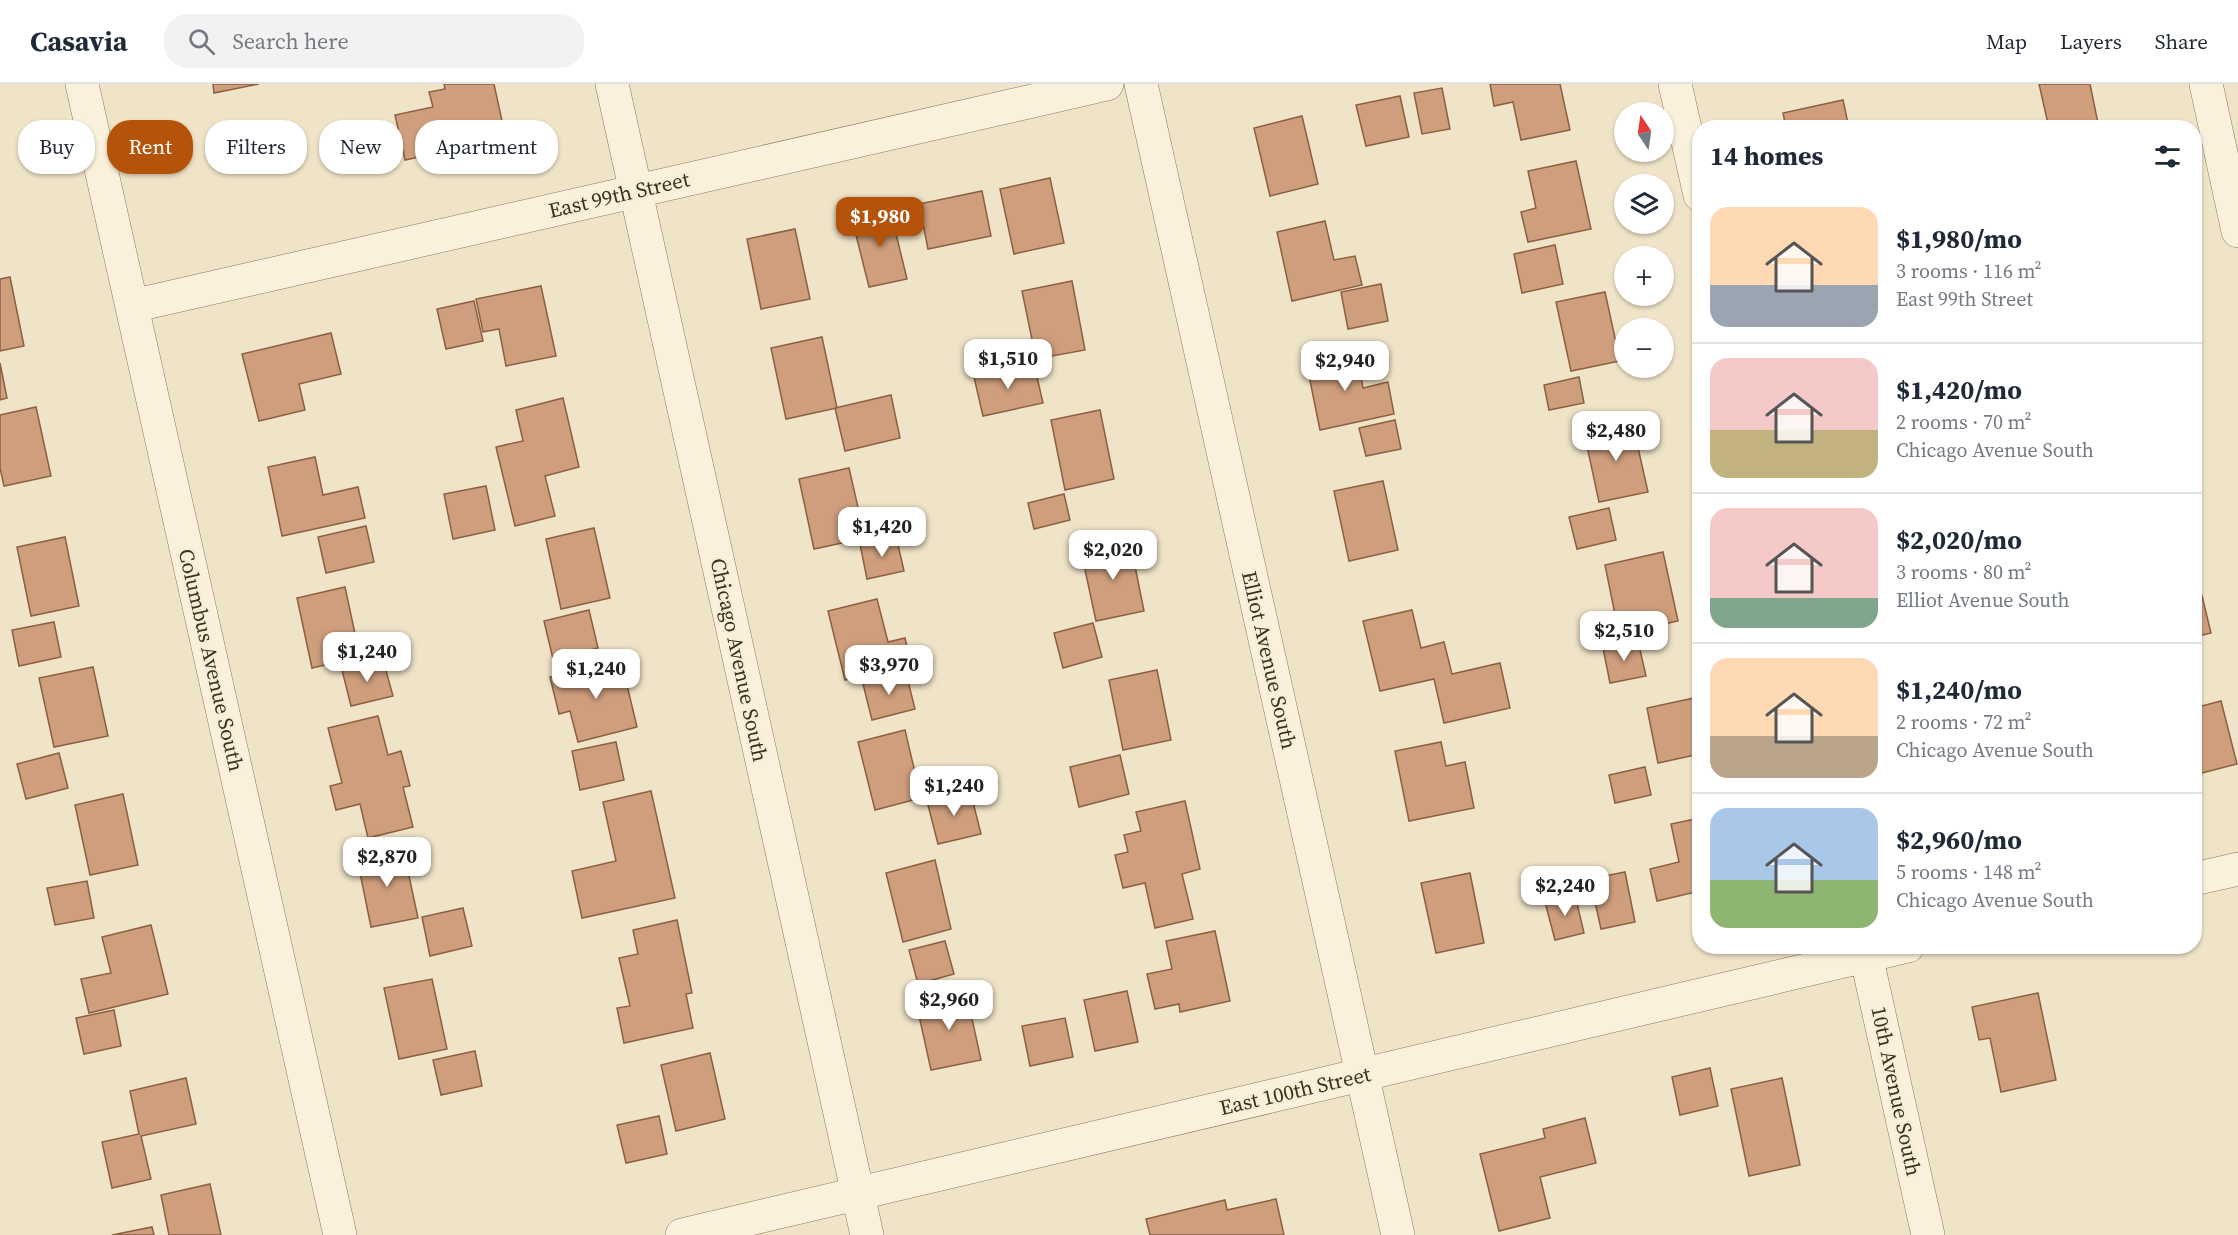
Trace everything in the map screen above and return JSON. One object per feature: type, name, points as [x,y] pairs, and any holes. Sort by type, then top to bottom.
[{"type":"street","name":"Columbus Avenue South","points":[[82,84],[340,1235]]},
{"type":"street","name":"Chicago Avenue South","points":[[612,84],[867,1235]]},
{"type":"street","name":"East 99th Street","points":[[132,306],[1107,84]]},
{"type":"street","name":"Elliot Avenue South","points":[[1141,84],[1398,1235]]},
{"type":"street","points":[[1675,84],[1692,159]]},
{"type":"street","points":[[2206,84],[2238,231]]},
{"type":"street","points":[[2202,877],[2238,869]]},
{"type":"street","name":"East 100th Street","points":[[682,1235],[1362,1075],[1854,954]]},
{"type":"street","name":"10th Avenue South","points":[[1867,954],[1928,1235]]},
{"type":"building","points":[[213,84],[259,84],[214,93]]},
{"type":"building","points":[[444,84],[494,84],[502,120],[415,120],[415,158],[405,160],[403,120],[396,120],[395,115],[433,107],[429,92],[445,89]]},
{"type":"building","points":[[1490,84],[1560,84],[1570,130],[1521,140],[1513,102],[1494,106]]},
{"type":"building","points":[[2039,84],[2090,84],[2097,120],[2047,120]]},
{"type":"building","points":[[1442,88],[1450,129],[1422,134],[1414,93]]},
{"type":"building","points":[[1400,96],[1409,137],[1366,146],[1356,105]]},
{"type":"building","points":[[1843,100],[1847,120],[1784,120],[1783,113]]},
{"type":"building","points":[[1302,116],[1318,184],[1270,196],[1254,128]]},
{"type":"building","points":[[1576,161],[1591,229],[1528,242],[1521,212],[1536,208],[1528,171]]},
{"type":"building","points":[[1050,178],[1064,243],[1014,254],[1000,189]]},
{"type":"building","points":[[982,191],[991,236],[928,249],[919,204]]},
{"type":"building","points":[[890,209],[907,279],[869,287],[852,219]]},
{"type":"building","points":[[1325,221],[1334,260],[1355,256],[1362,285],[1292,301],[1277,232]]},
{"type":"building","points":[[795,229],[810,299],[761,309],[747,239]]},
{"type":"building","points":[[1555,245],[1563,284],[1522,293],[1514,254]]},
{"type":"building","points":[[10,277],[24,346],[0,351],[0,279]]},
{"type":"building","points":[[1072,281],[1085,350],[1036,359],[1022,291]]},
{"type":"building","points":[[1381,284],[1388,321],[1348,329],[1341,292]]},
{"type":"building","points":[[541,286],[556,356],[506,366],[499,329],[483,332],[476,299]]},
{"type":"building","points":[[1605,292],[1614,333],[1614,362],[1571,371],[1556,302]]},
{"type":"building","points":[[474,301],[483,341],[446,349],[437,309]]},
{"type":"building","points":[[331,333],[341,374],[299,384],[305,410],[259,421],[242,354]]},
{"type":"building","points":[[822,337],[837,408],[786,419],[771,348]]},
{"type":"building","points":[[1356,350],[1363,388],[1388,382],[1394,414],[1320,430],[1306,361]]},
{"type":"building","points":[[0,363],[7,398],[0,400]]},
{"type":"building","points":[[1034,364],[1043,403],[983,416],[974,377]]},
{"type":"building","points":[[1579,377],[1584,403],[1549,410],[1544,385]]},
{"type":"building","points":[[891,395],[900,438],[845,451],[835,408]]},
{"type":"building","points":[[563,398],[579,467],[545,476],[555,516],[515,526],[496,447],[523,441],[516,410]]},
{"type":"building","points":[[36,407],[51,476],[4,486],[0,468],[0,415]]},
{"type":"building","points":[[1100,410],[1114,479],[1065,490],[1051,420]]},
{"type":"building","points":[[1395,420],[1401,449],[1366,456],[1359,428]]},
{"type":"building","points":[[1632,421],[1648,492],[1599,502],[1584,432]]},
{"type":"building","points":[[315,457],[323,495],[358,487],[365,518],[282,536],[268,467]]},
{"type":"building","points":[[849,468],[865,538],[814,549],[799,479]]},
{"type":"building","points":[[1383,481],[1398,550],[1349,561],[1334,491]]},
{"type":"building","points":[[486,486],[495,530],[453,539],[444,494]]},
{"type":"building","points":[[1064,494],[1070,520],[1034,529],[1028,503]]},
{"type":"building","points":[[1609,508],[1616,540],[1577,549],[1569,517]]},
{"type":"building","points":[[366,526],[374,562],[326,573],[318,537]]},
{"type":"building","points":[[594,528],[610,598],[561,609],[546,539]]},
{"type":"building","points":[[896,536],[904,571],[867,579],[860,544]]},
{"type":"building","points":[[65,537],[79,606],[31,616],[17,547]]},
{"type":"building","points":[[1130,541],[1144,611],[1096,621],[1081,551]]},
{"type":"building","points":[[1663,552],[1678,621],[1619,634],[1605,565]]},
{"type":"building","points":[[345,587],[360,657],[312,668],[297,598]]},
{"type":"building","points":[[2202,596],[2211,633],[2202,635]]},
{"type":"building","points":[[877,599],[888,642],[905,638],[911,664],[845,680],[828,611]]},
{"type":"building","points":[[589,610],[598,648],[553,659],[544,621]]},
{"type":"building","points":[[1412,610],[1421,648],[1444,642],[1452,674],[1500,663],[1510,708],[1444,723],[1434,679],[1380,691],[1363,621]]},
{"type":"building","points":[[54,622],[61,657],[19,666],[12,630]]},
{"type":"building","points":[[1093,623],[1102,657],[1063,668],[1054,633]]},
{"type":"building","points":[[1638,641],[1646,676],[1610,683],[1603,648]]},
{"type":"building","points":[[383,660],[393,696],[351,706],[342,670]]},
{"type":"building","points":[[621,660],[637,727],[578,742],[570,711],[559,714],[550,677]]},
{"type":"building","points":[[93,667],[108,736],[54,747],[39,678]]},
{"type":"building","points":[[1157,670],[1171,740],[1123,750],[1109,680]]},
{"type":"building","points":[[906,673],[915,709],[872,720],[863,684]]},
{"type":"building","points":[[1692,698],[1692,756],[1658,763],[1647,708]]},
{"type":"building","points":[[2221,701],[2237,764],[2202,773],[2202,706]]},
{"type":"building","points":[[378,716],[388,755],[401,751],[410,786],[403,787],[413,827],[368,838],[360,804],[336,810],[330,786],[342,783],[328,728]]},
{"type":"building","points":[[905,730],[921,798],[875,810],[858,742]]},
{"type":"building","points":[[616,742],[624,780],[580,790],[572,751]]},
{"type":"building","points":[[1441,742],[1446,766],[1465,762],[1474,808],[1409,821],[1395,751]]},
{"type":"building","points":[[59,753],[68,788],[26,799],[17,764]]},
{"type":"building","points":[[1120,755],[1129,794],[1079,807],[1070,767]]},
{"type":"building","points":[[1645,767],[1651,795],[1615,803],[1609,775]]},
{"type":"building","points":[[970,790],[981,834],[938,844],[927,801]]},
{"type":"building","points":[[651,791],[675,898],[582,918],[572,871],[616,861],[603,802]]},
{"type":"building","points":[[123,794],[138,865],[90,875],[75,805]]},
{"type":"building","points":[[1185,801],[1200,869],[1182,874],[1193,919],[1155,928],[1145,883],[1123,888],[1115,855],[1128,852],[1124,835],[1141,831],[1136,812]]},
{"type":"building","points":[[1692,820],[1692,893],[1657,901],[1650,869],[1679,862],[1671,824]]},
{"type":"building","points":[[403,848],[418,918],[371,927],[357,858]]},
{"type":"building","points":[[935,860],[951,929],[903,942],[886,873]]},
{"type":"building","points":[[1625,872],[1635,922],[1601,929],[1590,879]]},
{"type":"building","points":[[1470,873],[1484,943],[1436,953],[1421,883]]},
{"type":"building","points":[[87,881],[94,918],[55,925],[47,888]]},
{"type":"building","points":[[1575,895],[1584,933],[1555,940],[1545,902]]},
{"type":"building","points":[[463,908],[472,946],[430,956],[422,917]]},
{"type":"building","points":[[677,920],[692,993],[686,994],[693,1028],[624,1043],[617,1008],[630,1006],[619,958],[638,954],[633,930]]},
{"type":"building","points":[[151,925],[168,994],[89,1013],[81,979],[111,973],[102,937]]},
{"type":"building","points":[[1215,931],[1230,1001],[1180,1012],[1179,1004],[1155,1009],[1147,974],[1172,969],[1166,941]]},
{"type":"building","points":[[945,941],[954,974],[918,984],[909,950]]},
{"type":"building","points":[[432,979],[447,1049],[399,1059],[384,988]]},
{"type":"building","points":[[966,991],[981,1060],[931,1070],[916,1002]]},
{"type":"building","points":[[1127,991],[1138,1042],[1095,1051],[1084,1000]]},
{"type":"building","points":[[2038,993],[2056,1080],[2001,1092],[1990,1038],[1979,1040],[1972,1007]]},
{"type":"building","points":[[114,1010],[121,1046],[84,1054],[76,1018]]},
{"type":"building","points":[[1065,1018],[1073,1057],[1030,1066],[1022,1026]]},
{"type":"building","points":[[475,1051],[482,1086],[441,1095],[433,1060]]},
{"type":"building","points":[[710,1053],[725,1119],[676,1131],[661,1065]]},
{"type":"building","points":[[1710,1068],[1718,1106],[1680,1115],[1672,1077]]},
{"type":"building","points":[[186,1078],[196,1124],[141,1136],[151,1179],[112,1188],[102,1142],[139,1134],[130,1091]]},
{"type":"building","points":[[1782,1078],[1800,1165],[1749,1176],[1731,1089]]},
{"type":"building","points":[[659,1116],[667,1154],[626,1163],[617,1125]]},
{"type":"building","points":[[1585,1118],[1596,1163],[1540,1177],[1550,1218],[1499,1231],[1480,1154],[1545,1138],[1543,1129]]},
{"type":"building","points":[[210,1184],[221,1235],[169,1235],[161,1195]]},
{"type":"building","points":[[1276,1199],[1284,1235],[1150,1235],[1146,1219],[1225,1200],[1227,1210]]},
{"type":"building","points":[[152,1227],[154,1235],[112,1235]]}]
